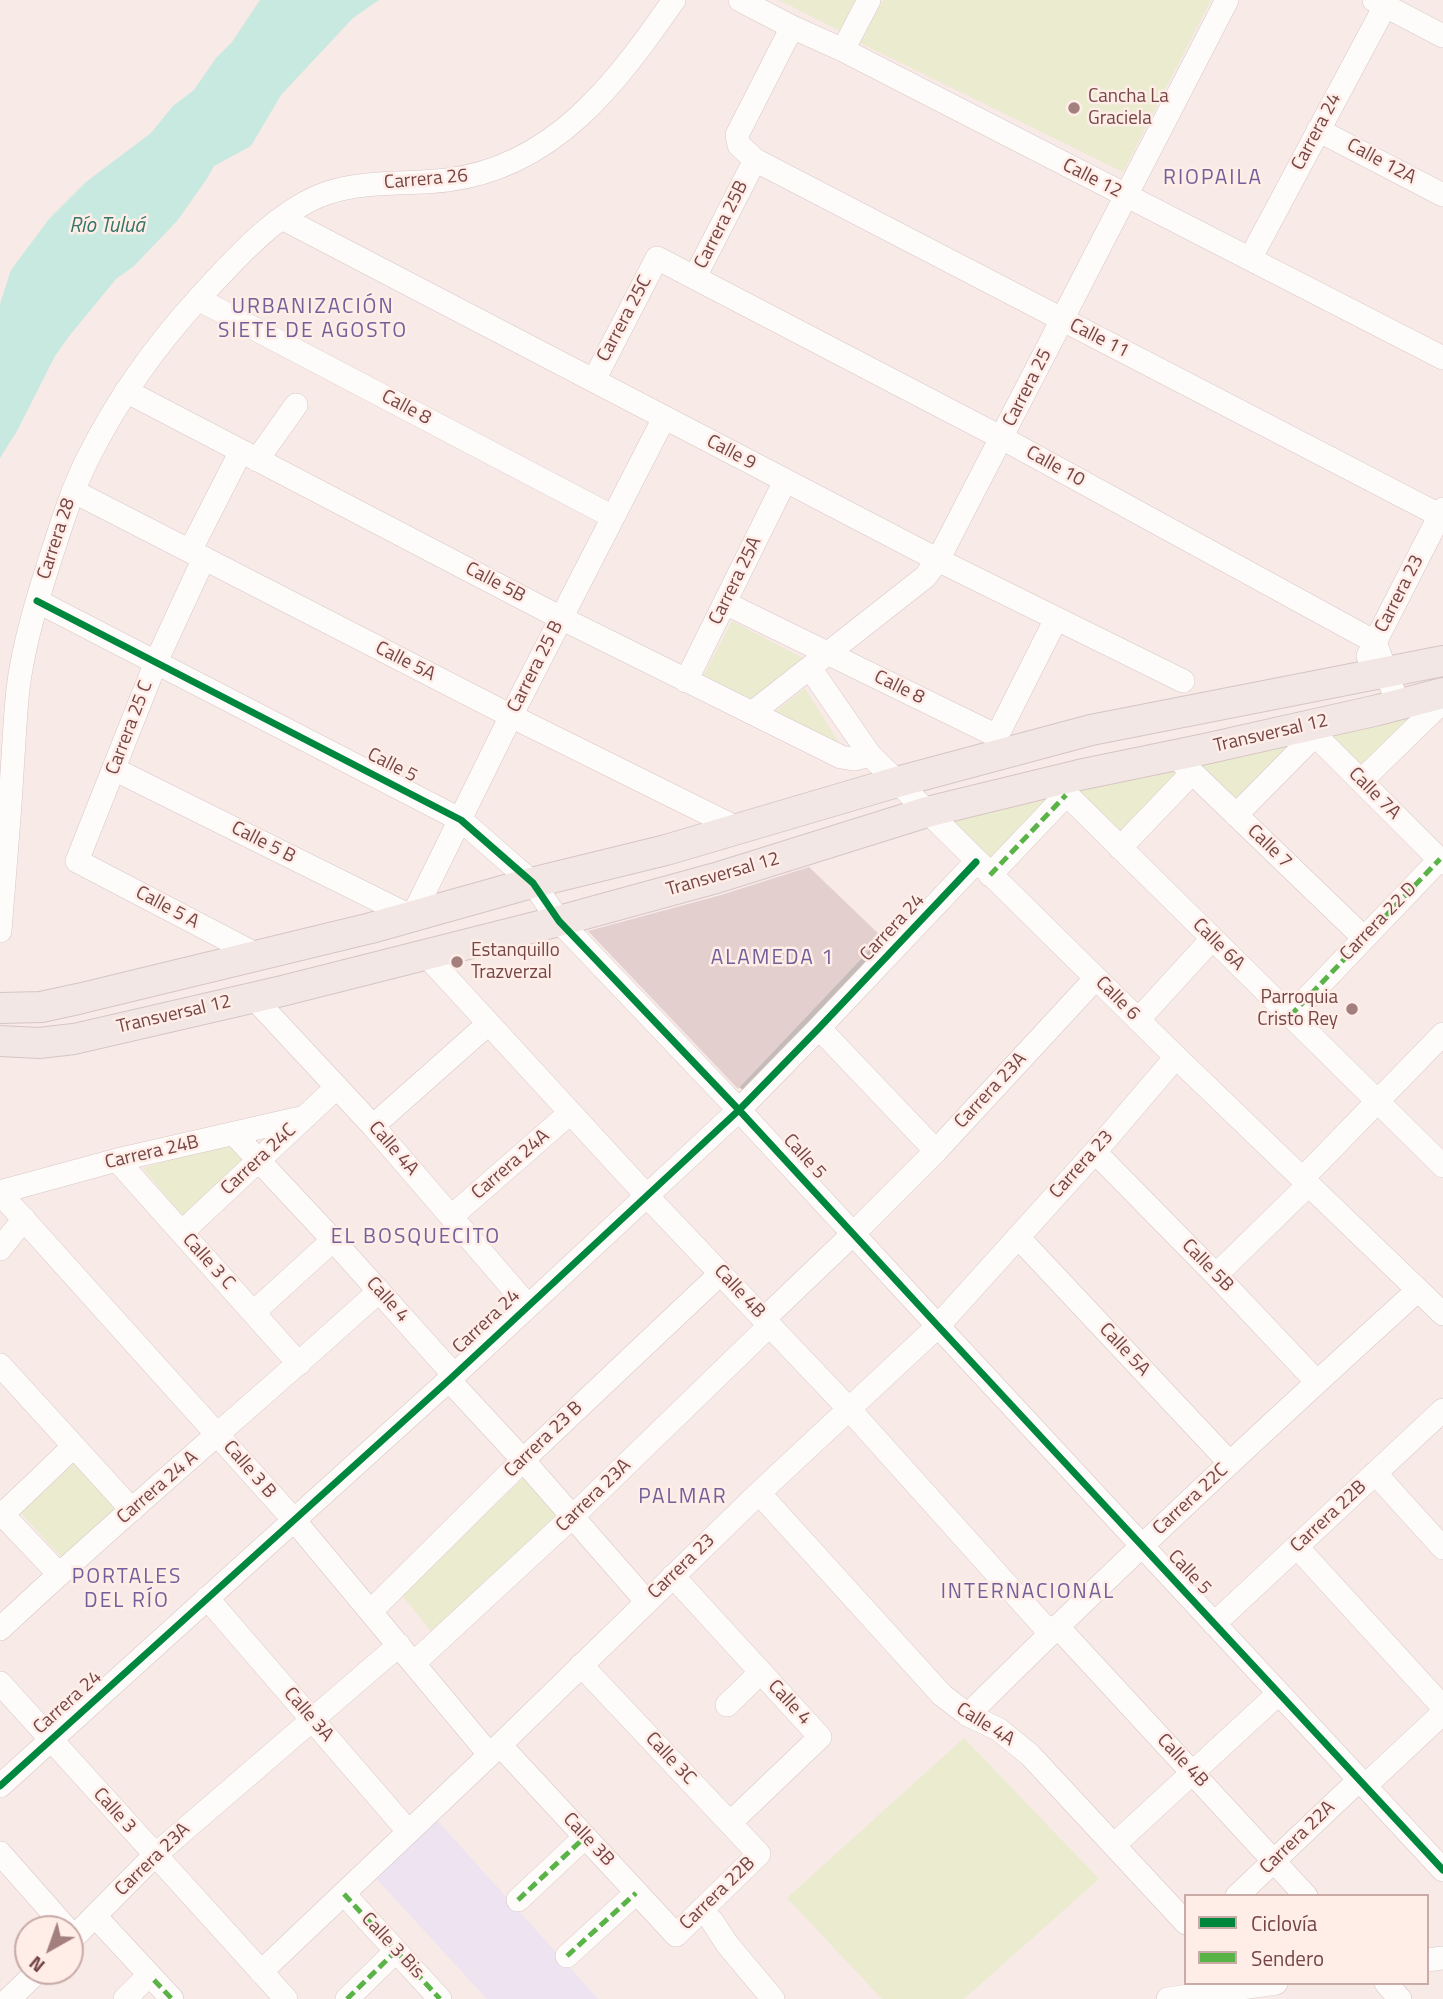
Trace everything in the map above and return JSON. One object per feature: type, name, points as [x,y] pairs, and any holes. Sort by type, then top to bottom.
[{"type":"main road","name":"Transversal 12","points":[[0,1008],[41,1007],[78,999],[412,917],[666,850],[897,782],[1091,730],[1443,661]]},
{"type":"main road","name":"Transversal 12","points":[[0,1041],[39,1043],[74,1039],[253,997],[559,921],[716,878],[927,812],[1183,764],[1398,704],[1438,702]]},
{"type":"street","name":"Carrera 26","points":[[282,218],[308,201],[328,193],[377,184],[446,180],[477,175],[526,155],[555,136],[601,95],[620,75],[674,0]]},
{"type":"street","name":"Calle 12","points":[[740,0],[843,50],[1443,358]]},
{"type":"street","points":[[843,50],[869,0]]},
{"type":"street","name":"Carrera 25","points":[[752,713],[925,577],[938,560],[1227,0]]},
{"type":"street","points":[[1379,3],[1443,36]]},
{"type":"street","name":"Carrera 24","points":[[1250,259],[1318,130],[1379,3]]},
{"type":"street","name":"Carrera 25B","points":[[695,277],[755,160],[739,145],[737,135],[792,27]]},
{"type":"street","name":"Calle 12A","points":[[1318,130],[1443,195]]},
{"type":"street","name":"Calle 11","points":[[755,160],[1442,514]]},
{"type":"street","name":"Carrera 28","points":[[0,930],[18,690],[37,601],[73,491],[87,460],[126,391],[157,346],[233,260],[282,218]]},
{"type":"street","name":"Calle 9","points":[[282,218],[938,560],[1184,681]]},
{"type":"street","name":"Calle 10","points":[[657,258],[1002,438],[1375,642]]},
{"type":"street","name":"Carrera 25C","points":[[594,380],[657,258]]},
{"type":"street","name":"Calle 8","points":[[198,299],[613,517]]},
{"type":"street","name":"Calle 5B","points":[[126,391],[561,618],[841,757],[854,759],[870,755]]},
{"type":"street","name":"Carrera 25 C","points":[[77,861],[197,555],[249,455],[296,405]]},
{"type":"street","name":"Carrera 25 B","points":[[412,917],[511,716],[664,418]]},
{"type":"street","name":"Carrera 25A","points":[[686,681],[785,481]]},
{"type":"street","name":"Calle 5A","points":[[73,491],[511,716],[739,829]]},
{"type":"street","name":"Carrera 23","points":[[1355,679],[1442,514]]},
{"type":"street","name":"Calle 5","points":[[37,601],[461,820],[533,883],[559,921],[739,1110],[1443,1870]]},
{"type":"street","name":"Calle 8","points":[[724,603],[998,736],[1056,619]]},
{"type":"street","points":[[1375,642],[1398,704]]},
{"type":"street","name":"Calle 6","points":[[810,668],[870,755],[1138,1020],[1443,1314]]},
{"type":"street","points":[[1361,781],[1438,702]]},
{"type":"street","points":[[1237,815],[1310,730]]},
{"type":"street","name":"Calle 7A","points":[[1310,730],[1441,861]]},
{"type":"street","points":[[1120,848],[1183,764]]},
{"type":"street","name":"Calle 7","points":[[1183,764],[1364,939]]},
{"type":"street","name":"Calle 5 B","points":[[114,769],[412,917]]},
{"type":"street","name":"Carrera 24","points":[[0,1786],[452,1377],[739,1110],[1060,788]]},
{"type":"street","name":"Calle 6A","points":[[1060,788],[1443,1166]]},
{"type":"street","name":"Calle 5 A","points":[[77,861],[257,955]]},
{"type":"street","name":"Carrera 22 D","points":[[1290,1016],[1441,861]]},
{"type":"street","points":[[1138,1020],[1212,939]]},
{"type":"street","name":"Calle 4B","points":[[425,954],[646,1195],[1304,1894]]},
{"type":"street","name":"Carrera 23A","points":[[414,1663],[572,1517],[767,1322],[936,1150],[1096,978]]},
{"type":"street","name":"Calle 4A","points":[[253,997],[373,1126],[528,1306]]},
{"type":"street","points":[[373,1126],[488,1024]]},
{"type":"street","points":[[819,1028],[936,1150]]},
{"type":"street","points":[[1216,1275],[1443,1034]]},
{"type":"street","name":"Carrera 23","points":[[261,1972],[759,1493],[938,1326],[1095,1152],[1176,1057]]},
{"type":"street","name":"Carrera 24C","points":[[182,1232],[337,1087]]},
{"type":"street","name":"Carrera 24A","points":[[452,1216],[570,1113]]},
{"type":"street","name":"Carrera 24B","points":[[0,1193],[117,1160],[305,1117]]},
{"type":"street","name":"Calle 4","points":[[233,1134],[379,1291],[647,1601]]},
{"type":"street","name":"Calle 5B","points":[[1095,1152],[1317,1382]]},
{"type":"street","name":"Calle 3 C","points":[[117,1160],[299,1364]]},
{"type":"street","name":"Calle 3 B","points":[[0,1193],[294,1520],[414,1663],[495,1749]]},
{"type":"street","points":[[0,1250],[24,1219]]},
{"type":"street","name":"Calle 5A","points":[[1018,1237],[1230,1463]]},
{"type":"street","points":[[254,1312],[333,1240]]},
{"type":"street","name":"Carrera 23 B","points":[[371,1611],[523,1460],[721,1273]]},
{"type":"street","name":"Carrera 22C","points":[[968,1715],[1054,1629],[1418,1290]]},
{"type":"street","name":"Carrera 24 A","points":[[0,1629],[379,1291]]},
{"type":"street","points":[[0,1366],[132,1510]]},
{"type":"street","name":"Carrera 22B","points":[[1214,1624],[1443,1410]]},
{"type":"street","points":[[59,1574],[1,1513],[74,1446]]},
{"type":"street","points":[[1375,1473],[1443,1548]]},
{"type":"street","name":"Calle 4A","points":[[759,1493],[942,1695],[968,1715],[998,1729],[1022,1748],[1184,1921]]},
{"type":"street","points":[[1297,1547],[1443,1707]]},
{"type":"street","name":"Calle 4","points":[[673,1576],[820,1737],[730,1823]]},
{"type":"street","name":"Calle 3A","points":[[207,1598],[408,1831]]},
{"type":"street","name":"Carrera 23A","points":[[84,1924],[154,1856],[399,1644]]},
{"type":"street","name":"Calle 3C","points":[[581,1665],[760,1854]]},
{"type":"street","points":[[727,1705],[761,1672]]},
{"type":"street","name":"Calle 3","points":[[0,1684],[286,1999]]},
{"type":"street","points":[[1114,1845],[1279,1693]]},
{"type":"street","name":"Carrera 22A","points":[[1239,1894],[1443,1713]]},
{"type":"street","name":"Calle 3B","points":[[495,1749],[585,1837],[676,1935]]},
{"type":"street","points":[[518,1900],[585,1837]]},
{"type":"street","points":[[0,1853],[53,1915]]},
{"type":"street","name":"Carrera 22B","points":[[676,1935],[760,1854]]},
{"type":"street","points":[[567,1956],[636,1893]]},
{"type":"street","name":"Calle 3 Bis","points":[[344,1894],[440,1999]]},
{"type":"street","points":[[95,1916],[172,1999]]},
{"type":"street","points":[[712,1921],[727,1944],[773,1999]]},
{"type":"street","points":[[347,1999],[396,1951]]},
{"type":"street","points":[[125,1999],[152,1978]]},
{"type":"street","points":[[9,1999],[24,1985]]},
{"type":"street","points":[[1168,1999],[1248,1990],[1268,1985]]},
{"type":"street","points":[[1387,1985],[1400,1999]]},
{"type":"shaded area","points":[[435,1818],[598,1999],[487,1999],[374,1876]]},
{"type":"green space","points":[[779,0],[855,0],[840,31]]},
{"type":"green space","name":"Cancha La Graciela","points":[[883,0],[1211,0],[1123,172],[860,43]]},
{"type":"green space","points":[[732,621],[805,659],[748,702],[702,678]]},
{"type":"green space","points":[[805,688],[839,743],[775,712]]},
{"type":"green space","points":[[1422,708],[1362,767],[1327,732]]},
{"type":"green space","points":[[1305,737],[1236,804],[1192,761]]},
{"type":"green space","points":[[1170,765],[1180,774],[1120,834],[1075,791]]},
{"type":"green space","points":[[1056,793],[991,864],[945,819]]},
{"type":"green space","points":[[231,1143],[248,1160],[185,1220],[143,1168]]},
{"type":"green space","points":[[75,1462],[117,1510],[62,1558],[21,1513]]},
{"type":"green space","points":[[523,1478],[559,1514],[433,1634],[401,1594]]},
{"type":"green space","points":[[964,1738],[1099,1879],[964,1999],[882,1999],[787,1898]]},
{"type":"water","name":"Río Tuluá","points":[[260,0],[379,0],[353,18],[281,95],[251,146],[214,166],[177,221],[134,266],[116,279],[55,356],[17,431],[0,458],[0,304],[11,270],[49,219],[86,182],[151,133],[173,106],[194,90],[216,58],[232,42]]},
{"type":"building","points":[[809,867],[882,937],[738,1089],[588,931],[721,895]]},
{"type":"marked path","points":[[990,875],[1066,795]]},
{"type":"marked path","points":[[1290,1016],[1440,859]]},
{"type":"marked path","points":[[518,1900],[585,1837]]},
{"type":"marked path","points":[[567,1956],[636,1893]]},
{"type":"marked path","points":[[344,1894],[440,1999]]},
{"type":"marked path","points":[[347,1999],[396,1951]]},
{"type":"marked path","points":[[154,1980],[172,1999]]},
{"type":"cycle path","points":[[37,601],[461,820],[533,883],[559,921],[739,1110],[1443,1870]]},
{"type":"cycle path","points":[[0,1786],[449,1380],[739,1110],[976,862]]},
{"type":"place","name":"Cancha La Graciela","points":[[1074,108]]},
{"type":"place","name":"Estanquillo Trazverzal","points":[[457,962]]},
{"type":"place","name":"Parroquia Cristo Rey","points":[[1352,1009]]},
{"type":"district","name":"RIOPAILA","points":[[1213,179]]},
{"type":"district","name":"URBANIZACIÓN SIETE DE AGOSTO","points":[[313,320]]},
{"type":"district","name":"ALAMEDA 1","points":[[773,959]]},
{"type":"district","name":"EL BOSQUECITO","points":[[416,1238]]},
{"type":"district","name":"PALMAR","points":[[683,1498]]},
{"type":"district","name":"PORTALES DEL RÍO","points":[[127,1590]]},
{"type":"district","name":"INTERNACIONAL","points":[[1028,1593]]}]
